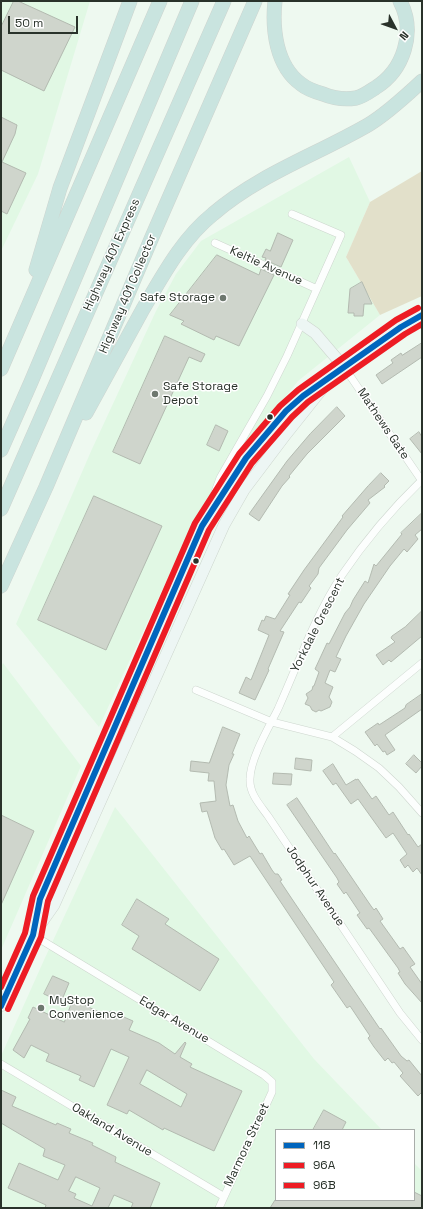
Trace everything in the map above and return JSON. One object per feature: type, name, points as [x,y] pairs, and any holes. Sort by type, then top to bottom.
[{"type":"highway","points":[[16,337],[60,188],[130,1]]},
{"type":"highway","points":[[1,368],[16,337],[160,1]]},
{"type":"highway","name":"Highway 401 Express","points":[[1,450],[192,1]]},
{"type":"highway","name":"Highway 401 Express","points":[[1,509],[224,1]]},
{"type":"highway","name":"Highway 401 Collector","points":[[1,586],[46,487],[155,230],[255,1]]},
{"type":"highway","points":[[275,1],[273,17],[276,39],[282,58],[290,73],[301,84],[316,92],[331,97],[344,99],[357,98],[382,84],[397,66],[404,53],[408,38],[406,17],[400,1]]},
{"type":"highway","points":[[46,487],[159,281],[177,253],[194,232],[212,214],[236,196],[369,124],[408,94],[422,81]]},
{"type":"main road","points":[[33,935],[42,894],[202,526],[246,458],[286,410],[303,396],[401,327],[422,316]]},
{"type":"main road","points":[[302,324],[315,333],[344,367]]},
{"type":"main road","points":[[1,1004],[33,935],[54,905],[224,526],[244,490],[331,377]]},
{"type":"street","points":[[202,526],[220,478],[267,396],[302,324],[341,235],[292,214]]},
{"type":"street","name":"Keltie Avenue","points":[[215,243],[317,289]]},
{"type":"street","name":"Mathews Gate","points":[[344,367],[422,480]]},
{"type":"street","name":"Yorkdale Crescent","points":[[272,722],[311,632],[342,576],[363,546],[383,522],[422,480]]},
{"type":"street","points":[[332,737],[422,662]]},
{"type":"street","points":[[196,690],[272,722],[332,737],[355,750],[378,768],[399,787],[422,813]]},
{"type":"street","name":"Jodphur Avenue","points":[[272,722],[257,753],[251,770],[250,778],[252,794],[400,1013],[422,1040]]},
{"type":"street","name":"Edgar Avenue","points":[[33,935],[264,1075],[272,1082]]},
{"type":"street","name":"Oakland Avenue","points":[[1,1064],[223,1196]]},
{"type":"street","name":"Marmora Street","points":[[218,1208],[272,1092],[272,1082]]},
{"type":"shaded area","points":[[1,1],[90,1],[38,174],[1,251]]},
{"type":"shaded area","points":[[349,157],[370,202],[346,257],[380,315],[298,381],[246,447],[193,523],[99,727],[16,624],[92,449],[156,311],[176,274],[201,241]]},
{"type":"shaded area","points":[[422,171],[422,296],[380,315],[346,257],[370,202]]},
{"type":"shaded area","points":[[3,663],[81,766],[1,950],[1,667]]},
{"type":"shaded area","points":[[115,807],[314,1059],[381,1129],[275,1129],[275,1201],[415,1201],[415,1164],[422,1171],[422,1208],[1,1208],[1,1056]]},
{"type":"building","points":[[14,1],[18,1],[75,27],[44,91],[1,70],[1,27]]},
{"type":"building","points":[[1,117],[17,125],[15,134],[2,162],[26,173],[7,214],[1,211]]},
{"type":"building","points":[[278,233],[293,240],[281,267],[265,260],[266,258],[262,257],[266,249],[270,251]]},
{"type":"building","name":"Safe Storage","points":[[217,255],[259,275],[261,269],[274,275],[239,346],[216,336],[214,340],[181,324],[184,321],[170,315]]},
{"type":"building","points":[[362,282],[372,304],[364,304],[363,316],[354,316],[354,313],[348,313],[350,289]]},
{"type":"building","points":[[165,336],[205,354],[201,362],[189,357],[140,464],[113,452]]},
{"type":"building","points":[[422,343],[422,357],[382,384],[376,375],[393,363],[391,360],[401,353],[402,355]]},
{"type":"building","points":[[337,407],[345,416],[307,454],[289,476],[290,477],[282,486],[259,521],[249,514],[287,461],[310,434]]},
{"type":"building","points":[[216,425],[228,431],[219,451],[207,445]]},
{"type":"building","points":[[419,432],[422,437],[422,454],[410,439]]},
{"type":"building","points":[[381,473],[389,481],[384,486],[385,487],[368,500],[370,503],[347,530],[319,568],[318,574],[309,586],[311,588],[301,603],[299,602],[280,631],[284,632],[255,700],[239,693],[246,677],[251,680],[269,635],[258,630],[262,620],[264,621],[266,616],[275,619],[290,595],[288,594],[343,517],[342,516]]},
{"type":"building","points":[[94,496],[162,526],[106,650],[38,620]]},
{"type":"building","points":[[422,513],[422,529],[415,535],[418,539],[407,552],[404,549],[390,566],[364,604],[336,657],[341,659],[335,672],[330,670],[325,683],[333,687],[329,697],[332,702],[330,707],[316,712],[312,710],[310,706],[305,704],[308,698],[306,694],[312,690],[314,686],[319,672],[315,669],[327,643],[329,644],[345,613],[365,581],[368,583],[374,564],[376,566],[402,534],[401,533]]},
{"type":"building","points":[[422,611],[422,636],[391,662],[389,660],[383,665],[376,655],[395,642],[391,638],[392,636],[405,627]]},
{"type":"building","points":[[422,694],[422,709],[385,735],[395,750],[387,755],[385,751],[383,752],[377,744],[375,746],[365,732],[378,723],[379,725],[405,708],[406,705]]},
{"type":"building","points":[[223,727],[240,734],[232,754],[234,754],[229,765],[226,785],[230,806],[233,805],[238,821],[247,838],[249,836],[275,874],[278,874],[282,880],[280,881],[380,1029],[381,1028],[401,1056],[407,1061],[409,1060],[422,1076],[422,1092],[418,1096],[400,1076],[403,1073],[394,1062],[392,1063],[388,1058],[385,1061],[374,1047],[368,1038],[370,1036],[350,1006],[347,1008],[331,985],[334,982],[250,856],[234,865],[215,838],[207,811],[202,812],[200,803],[216,801],[214,781],[208,781],[209,773],[190,771],[191,761],[209,763]]},
{"type":"building","points":[[414,755],[422,763],[422,766],[416,773],[406,764]]},
{"type":"building","points":[[296,758],[312,760],[311,771],[295,769]]},
{"type":"building","points":[[333,764],[346,785],[358,779],[372,799],[376,796],[389,815],[393,812],[418,847],[422,844],[422,875],[417,868],[413,872],[408,865],[405,868],[400,860],[407,854],[393,833],[386,838],[358,799],[351,804],[336,783],[333,785],[323,771]]},
{"type":"building","points":[[274,773],[292,774],[291,785],[273,784]]},
{"type":"building","points":[[297,798],[371,906],[374,910],[376,908],[383,919],[380,921],[400,949],[403,947],[415,964],[410,967],[422,984],[422,1003],[405,984],[398,973],[400,972],[398,968],[369,928],[367,929],[357,915],[360,913],[346,892],[344,894],[337,884],[339,882],[337,878],[287,805]]},
{"type":"building","points":[[1,815],[34,831],[1,905]]},
{"type":"building","points":[[137,899],[169,919],[165,924],[219,959],[200,991],[132,949],[139,936],[122,925]]},
{"type":"building","points":[[53,976],[69,983],[61,1002],[44,994]]},
{"type":"building","points":[[73,1000],[108,1016],[110,1011],[133,1021],[129,1030],[159,1043],[175,1054],[185,1042],[186,1043],[180,1057],[192,1064],[190,1067],[242,1091],[214,1151],[164,1128],[163,1130],[129,1110],[127,1114],[107,1105],[129,1057],[111,1049],[94,1087],[79,1080],[81,1076],[46,1061],[49,1054],[31,1045],[24,1058],[13,1050],[30,1019],[28,1018],[33,1007],[64,1022]],"holes":[[[147,1070],[187,1094],[181,1107],[140,1084]]]},
{"type":"building","points":[[1,1090],[16,1097],[12,1106],[56,1125],[57,1123],[71,1129],[69,1133],[93,1143],[92,1145],[116,1157],[115,1162],[160,1183],[150,1208],[131,1208],[133,1203],[114,1195],[108,1208],[45,1208],[46,1205],[8,1188],[19,1163],[58,1180],[65,1165],[43,1156],[45,1149],[1,1123]],"holes":[[[76,1177],[100,1188],[92,1206],[74,1198],[76,1194],[69,1191]]]},
{"type":"building","points":[[324,1110],[346,1122],[342,1129],[314,1129]]},
{"type":"building","points":[[415,1192],[422,1196],[422,1208],[270,1208],[275,1200],[415,1201]]},
{"type":"transit line","name":"96B","points":[[1,987],[25,933],[33,896],[195,523],[239,454],[280,406],[298,390],[396,320],[418,308]]},
{"type":"transit line","name":"118","points":[[1,1006],[33,935],[40,899],[202,526],[246,458],[286,411],[303,396],[401,327],[422,315]]},
{"type":"transit line","name":"96A","points":[[8,1009],[41,937],[48,901],[209,530],[252,463],[292,417],[308,402],[405,334],[422,324]]},
{"type":"place","name":"Safe Storage","points":[[223,298]]},
{"type":"place","name":"Safe Storage Depot","points":[[155,394]]},
{"type":"place","name":"MyStop Convenience","points":[[41,1008]]}]
